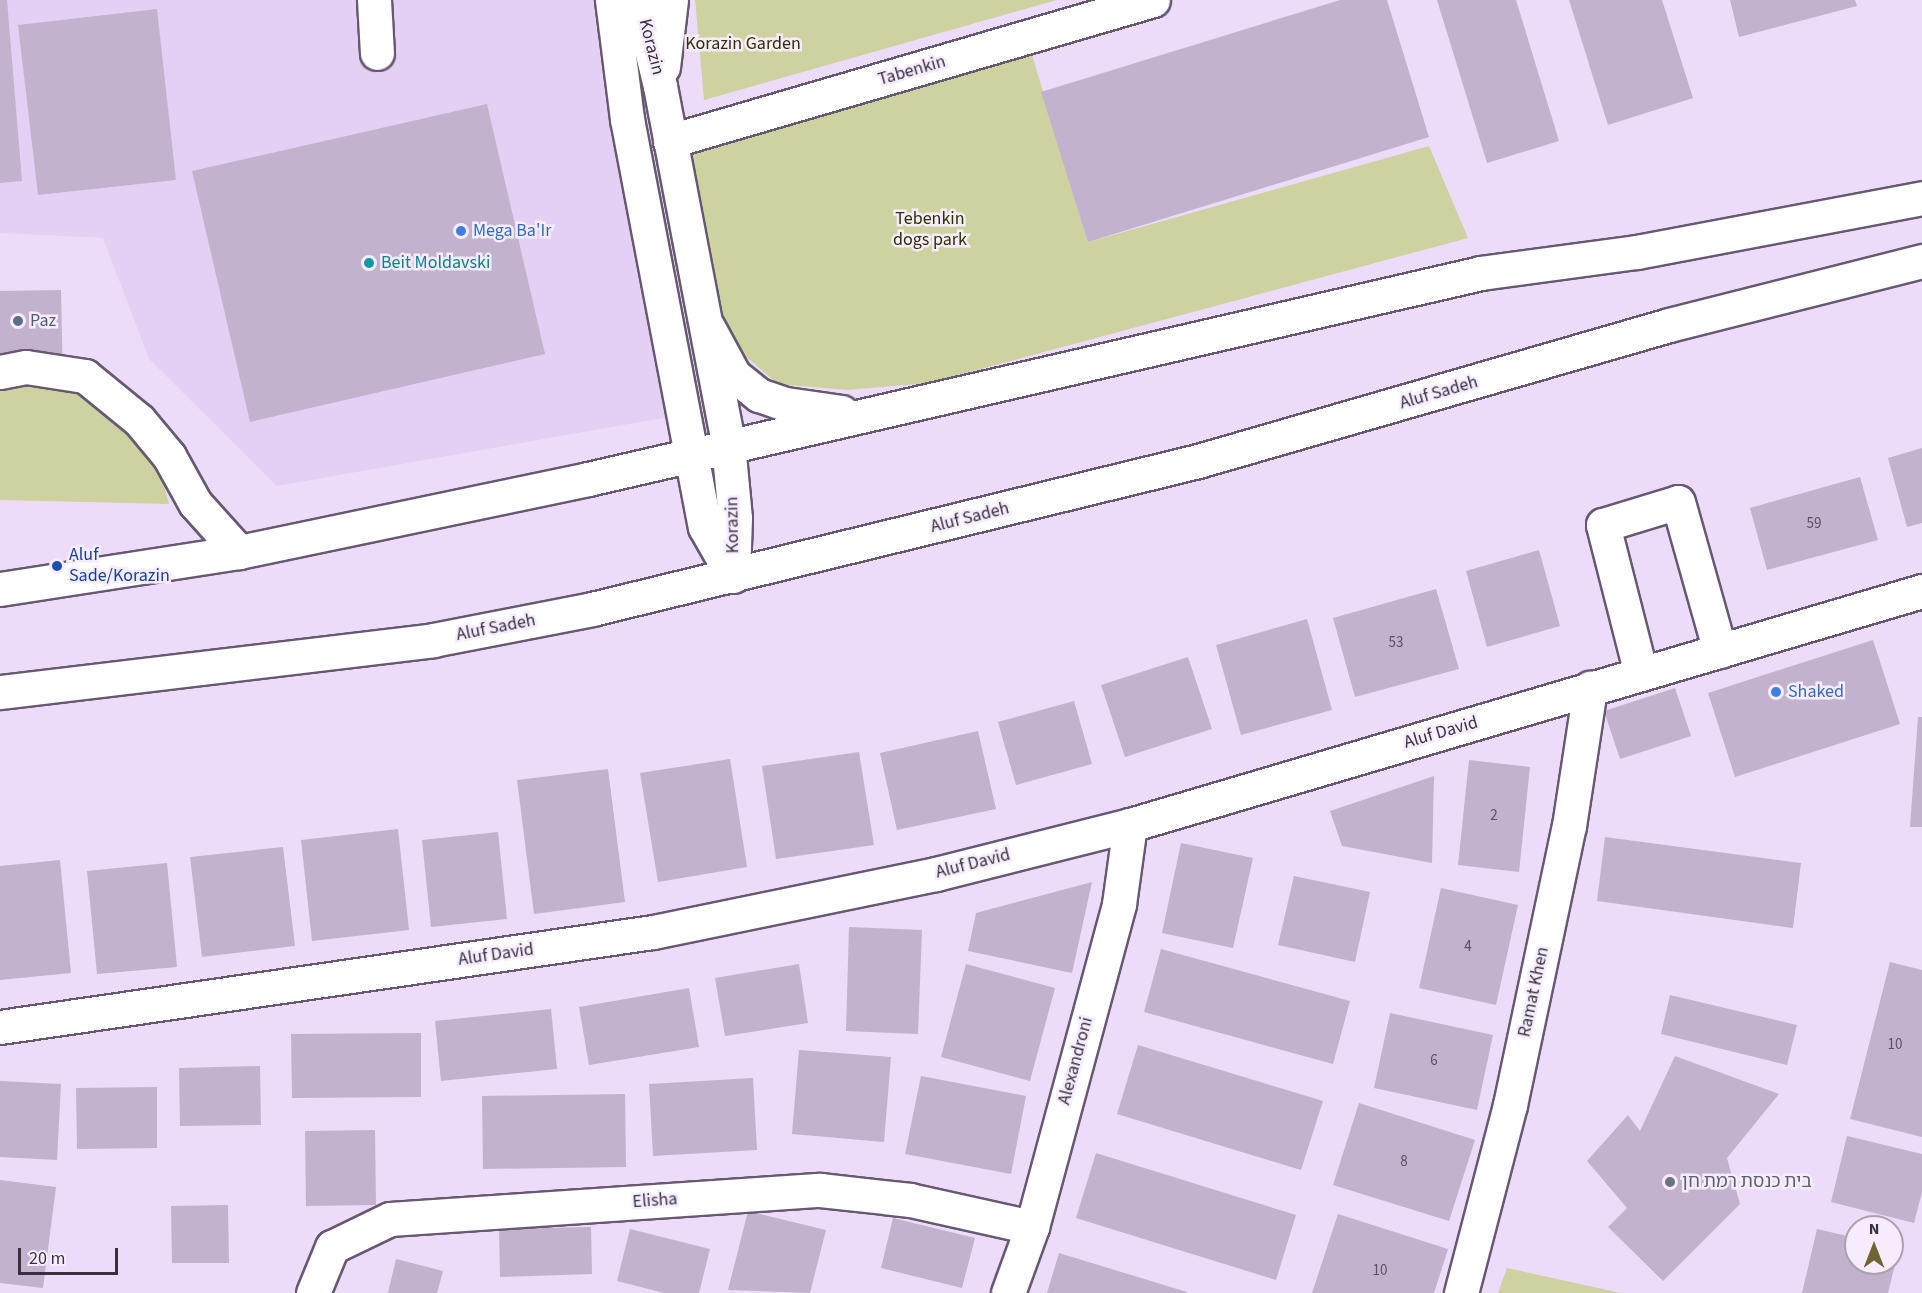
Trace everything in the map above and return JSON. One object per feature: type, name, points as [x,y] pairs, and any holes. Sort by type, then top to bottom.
[{"type":"street","points":[[374,0],[377,53]]},
{"type":"street","name":"Korazin","points":[[612,0],[627,119],[705,527],[734,576]]},
{"type":"street","name":"Korazin","points":[[639,0],[660,86],[708,327],[728,444],[735,518],[734,576]]},
{"type":"street","points":[[660,86],[671,0]]},
{"type":"street","name":"Tabenkin","points":[[670,141],[1153,0]]},
{"type":"street","points":[[0,589],[239,552],[728,444],[882,413],[1481,273],[1637,252],[1922,198]]},
{"type":"street","name":"Aluf Sadeh","points":[[0,692],[433,640],[734,576],[1198,461],[1670,325],[1922,261]]},
{"type":"street","points":[[708,327],[734,375],[759,395],[826,411],[882,413]]},
{"type":"street","points":[[0,372],[26,367],[85,376],[139,420],[169,456],[195,503],[239,552]]},
{"type":"street","points":[[1641,674],[1603,525],[1678,502],[1720,651]]},
{"type":"street","name":"Aluf David","points":[[0,1027],[653,932],[936,874],[1130,825],[1922,591]]},
{"type":"street","name":"Ramat Khen","points":[[1461,1293],[1510,1106],[1569,826],[1590,688]]},
{"type":"street","name":"Alexandroni","points":[[1008,1293],[1032,1227],[1119,904],[1130,825]]},
{"type":"street","name":"Elisha","points":[[314,1293],[332,1246],[390,1219],[820,1190],[910,1200],[1032,1227]]},
{"type":"shaded area","points":[[0,0],[596,0],[669,417],[277,486],[149,359],[103,238],[0,233]]},
{"type":"green space","name":"Korazin Garden","points":[[695,0],[1057,0],[704,100]]},
{"type":"green space","name":"Tebenkin dogs park","points":[[1030,48],[1088,242],[1429,146],[1468,238],[929,383],[847,390],[778,384],[738,350],[716,300],[689,147]]},
{"type":"green space","points":[[0,373],[85,376],[157,460],[169,504],[0,500]]},
{"type":"green space","points":[[1507,1268],[1621,1293],[1498,1293]]},
{"type":"building","points":[[0,0],[7,0],[22,181],[0,183]]},
{"type":"building","points":[[1340,0],[1387,0],[1429,137],[1088,242],[1041,92]]},
{"type":"building","points":[[1437,0],[1516,0],[1559,141],[1487,163]]},
{"type":"building","points":[[1569,0],[1662,0],[1693,98],[1608,125]]},
{"type":"building","points":[[1730,0],[1855,0],[1857,6],[1739,37]]},
{"type":"building","points":[[157,9],[176,180],[38,195],[18,25]]},
{"type":"building","name":"Beit Moldavski","points":[[487,104],[545,354],[250,422],[192,171]]},
{"type":"building","points":[[61,290],[63,383],[0,384],[0,291]]},
{"type":"building","points":[[1922,448],[1922,523],[1907,527],[1888,458]]},
{"type":"building","points":[[1860,477],[1878,540],[1767,570],[1750,508]]},
{"type":"building","points":[[1539,550],[1560,626],[1487,647],[1466,571]]},
{"type":"building","points":[[1436,589],[1459,669],[1355,697],[1333,618]]},
{"type":"building","points":[[1307,619],[1332,710],[1241,735],[1216,645]]},
{"type":"building","points":[[1873,640],[1900,724],[1735,777],[1708,693]]},
{"type":"building","points":[[1188,657],[1212,729],[1125,757],[1101,685]]},
{"type":"building","points":[[1675,688],[1691,736],[1620,759],[1604,711]]},
{"type":"building","points":[[1074,701],[1092,764],[1016,785],[998,722]]},
{"type":"building","points":[[1918,717],[1922,717],[1922,827],[1910,827]]},
{"type":"building","points":[[978,731],[996,809],[897,830],[880,753]]},
{"type":"building","points":[[859,752],[874,845],[776,859],[762,766]]},
{"type":"building","points":[[730,759],[747,867],[658,882],[640,773]]},
{"type":"building","points":[[1469,760],[1530,767],[1519,872],[1458,865]]},
{"type":"building","points":[[608,769],[625,902],[534,914],[517,780]]},
{"type":"building","points":[[1434,776],[1432,863],[1342,846],[1330,811]]},
{"type":"building","points":[[398,829],[409,930],[312,941],[301,840]]},
{"type":"building","points":[[498,832],[507,919],[431,927],[422,840]]},
{"type":"building","points":[[1605,837],[1801,863],[1793,928],[1597,901]]},
{"type":"building","points":[[1181,843],[1253,858],[1233,948],[1162,933]]},
{"type":"building","points":[[283,847],[295,946],[202,957],[190,857]]},
{"type":"building","points":[[60,860],[71,973],[0,980],[0,866]]},
{"type":"building","points":[[167,863],[177,967],[97,974],[87,871]]},
{"type":"building","points":[[1294,876],[1370,892],[1355,962],[1278,945]]},
{"type":"building","points":[[1092,882],[1072,973],[968,951],[976,913]]},
{"type":"building","points":[[1441,888],[1518,905],[1496,1005],[1419,988]]},
{"type":"building","points":[[849,927],[922,930],[918,1034],[846,1031]]},
{"type":"building","points":[[1161,949],[1350,1001],[1333,1064],[1144,1012]]},
{"type":"building","points":[[1890,962],[1922,970],[1922,1137],[1850,1119]]},
{"type":"building","points":[[799,964],[808,1023],[725,1036],[715,978]]},
{"type":"building","points":[[966,964],[1055,988],[1030,1081],[941,1057]]},
{"type":"building","points":[[689,988],[699,1047],[589,1065],[579,1007]]},
{"type":"building","points":[[1670,995],[1797,1025],[1787,1065],[1661,1034]]},
{"type":"building","points":[[551,1009],[557,1069],[441,1081],[435,1021]]},
{"type":"building","points":[[1390,1013],[1493,1035],[1477,1110],[1374,1088]]},
{"type":"building","points":[[421,1033],[421,1097],[292,1098],[291,1034]]},
{"type":"building","points":[[1138,1045],[1323,1101],[1301,1170],[1117,1114]]},
{"type":"building","points":[[799,1050],[891,1057],[884,1142],[792,1134]]},
{"type":"building","name":"בית כנסת רמת חן","points":[[1675,1056],[1779,1094],[1727,1158],[1740,1204],[1663,1281],[1608,1227],[1627,1208],[1587,1161],[1628,1115],[1640,1131]]},
{"type":"building","points":[[260,1066],[261,1125],[180,1126],[179,1068]]},
{"type":"building","points":[[921,1076],[1026,1096],[1011,1174],[905,1154]]},
{"type":"building","points":[[753,1078],[757,1150],[653,1156],[649,1084]]},
{"type":"building","points":[[0,1081],[61,1084],[57,1160],[0,1157]]},
{"type":"building","points":[[157,1087],[157,1148],[77,1149],[76,1088]]},
{"type":"building","points":[[625,1094],[626,1167],[483,1169],[482,1096]]},
{"type":"building","points":[[1359,1103],[1475,1140],[1449,1221],[1333,1185]]},
{"type":"building","points":[[375,1130],[376,1205],[306,1206],[305,1131]]},
{"type":"building","points":[[1847,1136],[1922,1154],[1922,1192],[1914,1223],[1904,1220],[1904,1215],[1882,1215],[1831,1202]]},
{"type":"building","points":[[1096,1153],[1296,1215],[1276,1280],[1076,1218]]},
{"type":"building","points":[[0,1180],[56,1187],[43,1288],[0,1283]]},
{"type":"building","points":[[228,1205],[229,1263],[172,1263],[171,1206]]},
{"type":"building","points":[[748,1211],[826,1230],[810,1293],[728,1290]]},
{"type":"building","points":[[1338,1214],[1448,1249],[1434,1293],[1312,1293]]},
{"type":"building","points":[[893,1218],[975,1238],[962,1288],[881,1268]]},
{"type":"building","points":[[591,1227],[592,1274],[500,1277],[499,1229]]},
{"type":"building","points":[[630,1229],[710,1249],[699,1293],[664,1293],[617,1281]]},
{"type":"building","points":[[1817,1229],[1844,1235],[1844,1275],[1892,1275],[1888,1293],[1802,1293]]},
{"type":"building","points":[[1059,1253],[1187,1292],[1187,1293],[1047,1293]]},
{"type":"building","points":[[396,1259],[443,1271],[437,1293],[388,1293]]},
{"type":"place","name":"Mega Ba'Ir","points":[[461,231]]},
{"type":"place","name":"Beit Moldavski","points":[[369,263]]},
{"type":"place","name":"Paz","points":[[18,321]]},
{"type":"place","name":"Aluf Sade/Korazin","points":[[57,566]]},
{"type":"place","name":"Shaked","points":[[1776,692]]},
{"type":"place","name":"בית כנסת רמת חן","points":[[1670,1182]]}]
